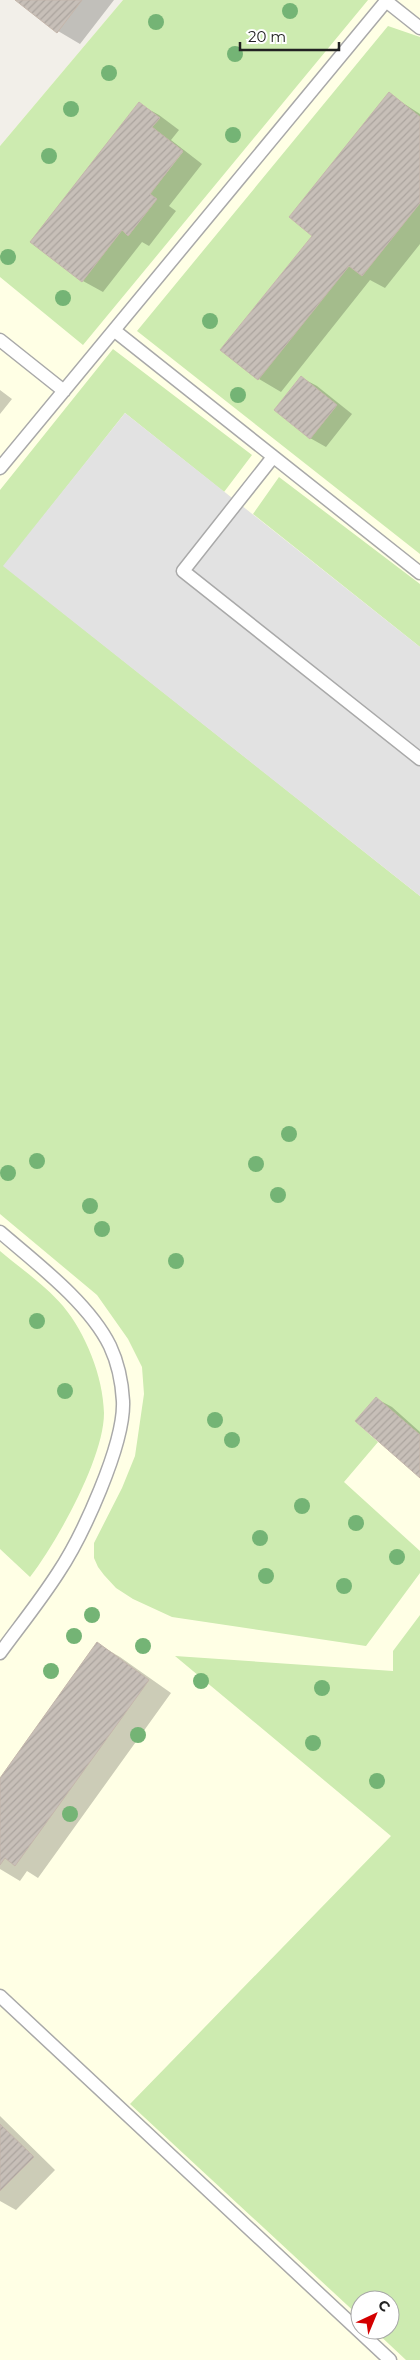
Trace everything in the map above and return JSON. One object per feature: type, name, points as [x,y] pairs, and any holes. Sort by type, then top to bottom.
[{"type":"lane","points":[[0,468],[387,1],[420,28]]},
{"type":"lane","points":[[115,331],[420,573]]},
{"type":"lane","points":[[0,340],[64,391]]},
{"type":"lane","points":[[274,456],[183,571],[420,759]]},
{"type":"lane","points":[[0,1232],[64,1288],[98,1327],[110,1346],[119,1373],[123,1403],[117,1442],[90,1514],[58,1573],[0,1653]]},
{"type":"lane","points":[[0,1996],[390,2360]]},
{"type":"shaded area","points":[[123,0],[420,0],[420,2360],[0,2360],[0,146]]},
{"type":"shaded area","points":[[125,413],[420,647],[420,896],[3,566]]},
{"type":"green space","points":[[123,0],[368,0],[83,345],[0,277],[0,146]],"holes":[[[139,102],[160,118],[152,127],[183,152],[150,194],[157,199],[129,235],[122,230],[82,282],[31,242]]]},
{"type":"green space","points":[[388,26],[420,37],[420,117],[389,93],[289,217],[312,236],[220,350],[349,266],[362,276],[420,203],[420,554],[137,331]],"holes":[[[301,376],[337,405],[310,439],[274,410]]]},
{"type":"green space","points":[[113,349],[252,455],[224,492],[125,413],[4,566],[420,896],[420,1435],[376,1397],[355,1421],[378,1442],[344,1482],[420,1551],[420,1573],[366,1646],[172,1617],[133,1599],[116,1588],[104,1575],[94,1558],[94,1543],[122,1488],[135,1456],[144,1394],[142,1367],[128,1339],[97,1295],[0,1214],[0,490]]},
{"type":"green space","points":[[279,477],[420,584],[420,647],[253,514]]},
{"type":"green space","points":[[0,1251],[33,1277],[63,1306],[71,1317],[92,1356],[103,1399],[102,1432],[88,1475],[65,1522],[30,1577],[0,1549]]},
{"type":"green space","points":[[420,1615],[420,2360],[406,2360],[385,2340],[400,2340],[400,2290],[350,2290],[350,2308],[130,2104],[391,1836],[175,1656],[393,1671],[393,1651]]},
{"type":"building","points":[[15,0],[82,0],[57,33]]},
{"type":"building","points":[[389,92],[420,117],[420,203],[362,276],[349,266],[258,380],[220,350],[312,236],[289,217]]},
{"type":"building","points":[[139,102],[160,118],[152,127],[183,151],[150,194],[157,199],[128,236],[122,230],[82,282],[30,242]]},
{"type":"building","points":[[301,376],[337,405],[310,439],[274,410]]},
{"type":"building","points":[[376,1397],[420,1435],[420,1478],[355,1421]]},
{"type":"building","points":[[97,1642],[149,1680],[15,1866],[5,1858],[0,1865],[0,1778]]},
{"type":"building","points":[[0,2124],[34,2157],[0,2191]]}]
